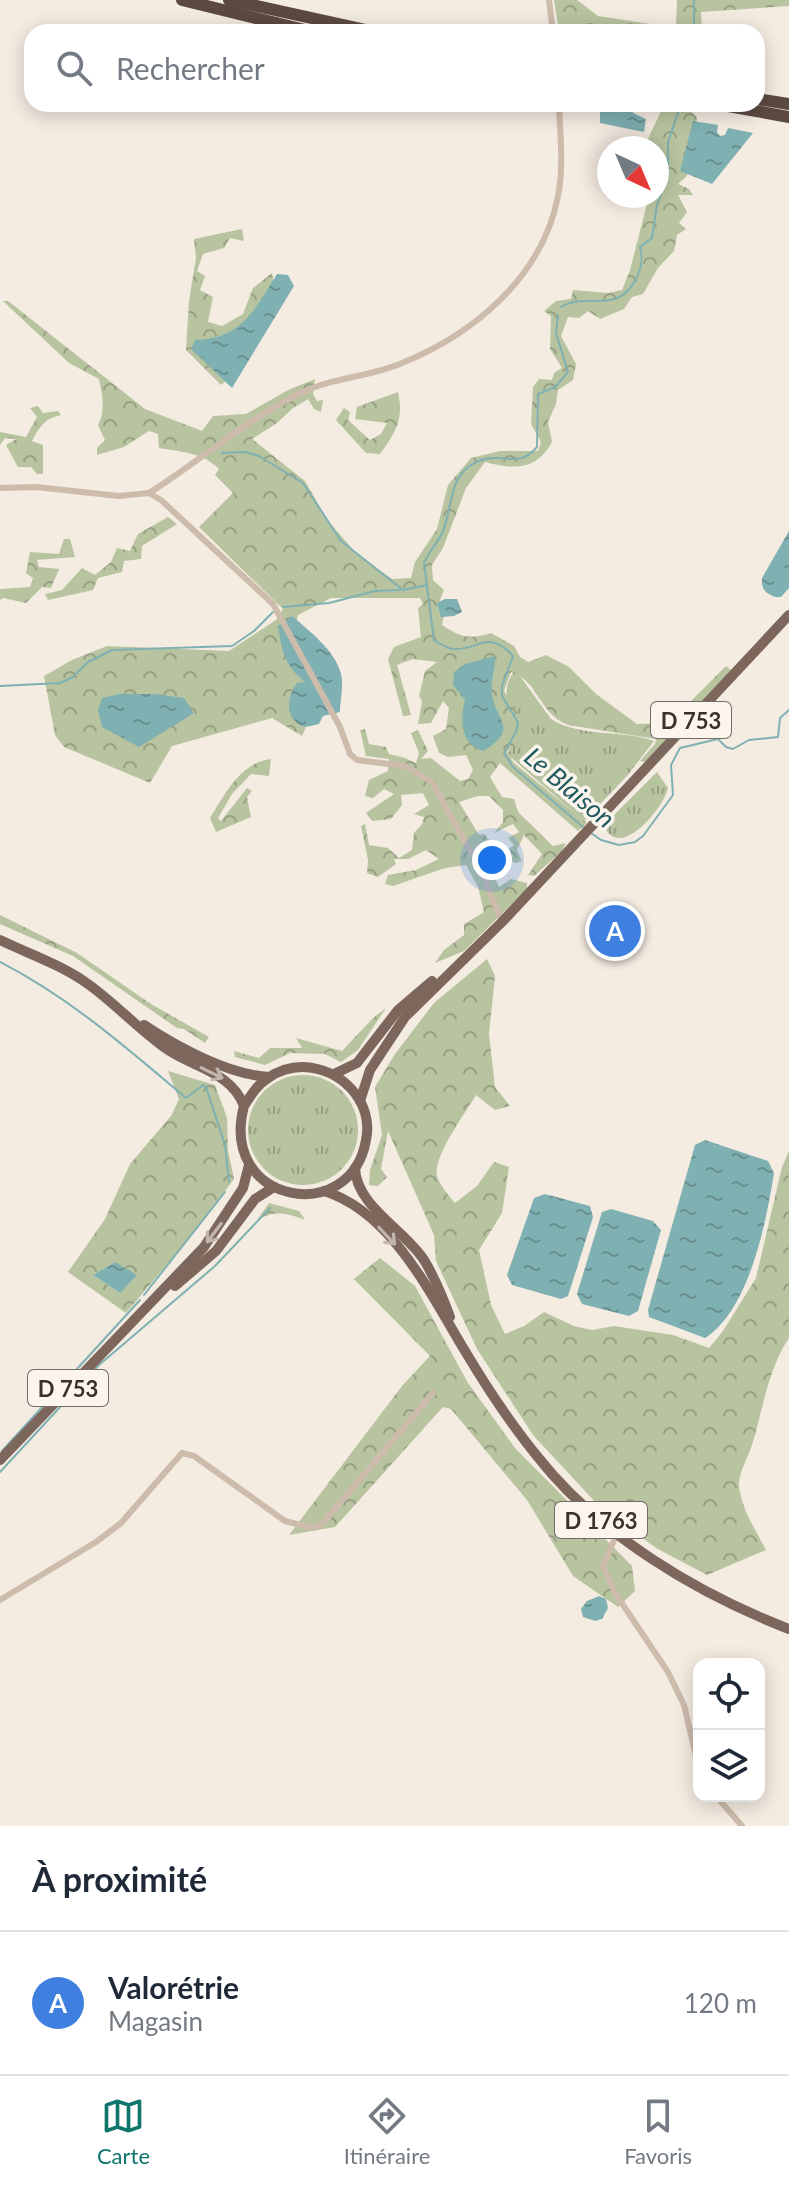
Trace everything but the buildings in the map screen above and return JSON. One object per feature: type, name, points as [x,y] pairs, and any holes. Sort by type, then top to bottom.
[{"type":"highway","points":[[182,0],[280,24]]},
{"type":"highway","points":[[229,0],[338,24]]},
{"type":"highway","points":[[765,100],[789,104]]},
{"type":"highway","points":[[761,112],[789,117]]},
{"type":"main road","name":"D 753","points":[[360,1101],[370,1070],[394,1031],[421,999],[502,922],[789,615]]},
{"type":"main road","points":[[0,940],[68,971],[180,1047],[242,1073],[269,1077]]},
{"type":"main road","name":"D 753","points":[[334,1074],[357,1063],[398,1010],[457,964]]},
{"type":"main road","points":[[103,996],[171,1052],[224,1078],[233,1086],[244,1106]]},
{"type":"main road","points":[[304,1067],[334,1074],[347,1084],[366,1115],[364,1150],[355,1168],[341,1182],[324,1191],[297,1194],[274,1187],[260,1178],[249,1165],[241,1144],[240,1123],[244,1106],[255,1088],[287,1069],[304,1067]]},
{"type":"main road","name":"D 753","points":[[0,1460],[204,1247],[239,1196],[248,1176],[249,1165]]},
{"type":"main road","name":"D 1763","points":[[355,1168],[355,1180],[366,1198],[412,1243],[424,1260],[465,1352]]},
{"type":"main road","name":"D 753","points":[[135,1316],[206,1262],[255,1199],[274,1187]]},
{"type":"main road","name":"D 1763","points":[[324,1191],[354,1205],[404,1254],[503,1411],[539,1459],[617,1533],[701,1590],[789,1629]]},
{"type":"street","points":[[549,0],[552,24]]},
{"type":"street","points":[[0,488],[36,487],[119,496],[149,493],[290,399],[323,384],[374,374],[439,347],[481,318],[503,298],[533,257],[550,224],[561,175],[559,112]]},
{"type":"street","points":[[149,493],[161,500],[273,604],[340,727],[350,754],[357,760],[405,766],[432,782],[482,872],[502,922]]},
{"type":"street","points":[[0,1600],[96,1542],[121,1523],[182,1453],[194,1456],[285,1521],[313,1528],[323,1523],[433,1393]]},
{"type":"street","points":[[617,1533],[603,1566],[615,1593],[668,1672],[684,1705],[693,1743]]},
{"type":"street","points":[[721,1802],[742,1826]]},
{"type":"green space","points":[[554,0],[577,0],[598,16],[650,24],[558,24]]},
{"type":"green space","points":[[677,0],[789,0],[789,6],[701,12],[702,24],[676,24]]},
{"type":"green space","points":[[661,112],[691,112],[697,117],[687,176],[678,184],[689,189],[693,195],[678,195],[687,212],[679,223],[686,229],[677,235],[674,251],[658,268],[643,294],[632,297],[624,309],[600,319],[588,311],[579,318],[568,317],[561,336],[576,364],[573,380],[558,390],[548,422],[552,442],[539,458],[524,466],[485,462],[466,488],[443,548],[432,565],[433,580],[444,590],[439,603],[445,610],[442,625],[465,636],[491,633],[514,646],[520,657],[528,662],[546,655],[569,667],[596,694],[637,724],[669,723],[726,666],[732,671],[645,762],[640,761],[656,739],[568,725],[550,713],[528,682],[511,672],[504,691],[522,721],[521,738],[507,752],[514,763],[587,823],[578,831],[500,763],[490,777],[502,797],[514,799],[518,812],[553,846],[566,843],[562,851],[534,876],[528,875],[542,854],[524,835],[517,850],[522,861],[516,863],[505,859],[503,853],[514,845],[508,838],[519,832],[513,824],[494,833],[503,822],[503,810],[489,796],[459,802],[479,835],[484,834],[490,841],[483,850],[499,887],[511,879],[527,883],[527,889],[464,951],[435,963],[444,950],[464,935],[464,924],[484,912],[478,887],[466,865],[445,868],[393,886],[385,884],[388,875],[416,870],[439,859],[426,850],[408,859],[394,859],[396,864],[378,877],[367,873],[368,860],[361,826],[365,824],[369,845],[388,848],[399,858],[412,850],[414,833],[422,824],[424,817],[414,814],[429,805],[423,793],[401,795],[402,805],[391,819],[372,821],[366,813],[394,794],[384,789],[373,798],[365,796],[369,780],[388,771],[389,759],[366,756],[360,730],[365,729],[369,744],[386,747],[389,754],[416,763],[419,753],[411,733],[418,730],[428,751],[421,759],[431,758],[460,781],[468,779],[473,770],[466,755],[448,757],[439,753],[433,736],[446,729],[449,708],[443,701],[431,723],[418,724],[422,701],[419,696],[425,671],[437,662],[413,659],[397,665],[411,715],[403,716],[388,659],[394,647],[421,637],[418,608],[423,604],[420,598],[331,598],[298,615],[290,654],[307,683],[301,726],[306,727],[302,736],[272,718],[172,746],[150,783],[64,747],[55,735],[44,676],[72,660],[107,646],[229,651],[276,620],[283,609],[199,527],[233,493],[215,475],[219,469],[198,456],[159,448],[158,434],[149,431],[124,447],[97,455],[97,448],[105,440],[98,425],[103,408],[99,379],[69,363],[3,301],[8,301],[145,409],[202,431],[213,416],[246,414],[288,390],[315,379],[313,394],[317,401],[323,400],[321,412],[314,409],[308,399],[252,439],[305,481],[328,521],[358,555],[392,579],[411,578],[415,562],[437,529],[448,485],[471,458],[500,451],[538,451],[541,442],[531,424],[533,387],[539,379],[552,380],[554,373],[562,368],[550,349],[551,316],[544,311],[556,301],[571,299],[573,290],[608,293],[622,290],[646,208],[669,208],[669,136],[649,136]]},
{"type":"green space","points":[[242,229],[244,241],[230,238],[224,248],[203,254],[197,271],[205,276],[200,290],[213,297],[208,322],[222,326],[243,314],[253,288],[272,273],[275,290],[229,378],[221,385],[186,350],[196,258],[194,239]]},
{"type":"green space","points":[[398,392],[400,410],[394,432],[380,454],[366,453],[336,420],[344,408],[350,412],[348,420],[370,440],[381,434],[387,423],[355,419],[357,407]]},
{"type":"green space","points":[[38,406],[43,413],[58,411],[61,415],[43,424],[32,441],[43,445],[43,474],[37,474],[31,467],[18,467],[6,445],[16,439],[5,438],[0,445],[0,432],[26,437],[37,417],[30,408]]},
{"type":"green space","points":[[168,517],[177,524],[142,546],[141,559],[124,561],[122,572],[98,578],[93,590],[48,600],[45,594],[62,590],[82,568],[95,575],[111,562],[117,548],[130,551],[138,534]]},
{"type":"green space","points":[[64,539],[70,539],[75,557],[37,560],[39,567],[59,569],[51,588],[42,587],[26,603],[0,600],[0,589],[30,587],[33,578],[26,573],[30,552],[59,554]]},
{"type":"green space","points":[[514,672],[551,719],[563,725],[654,741],[627,776],[584,821],[507,754],[517,740],[507,697],[509,680]]},
{"type":"green space","points":[[271,759],[269,776],[251,774],[232,794],[218,818],[221,821],[247,788],[252,791],[247,797],[251,817],[216,832],[210,818],[228,790],[251,766]]},
{"type":"green space","points":[[657,772],[668,788],[650,819],[629,835],[619,838],[611,835],[604,825]]},
{"type":"green space","points":[[0,915],[77,953],[151,1004],[209,1037],[205,1043],[184,1029],[177,1028],[73,956],[0,924]]},
{"type":"green space","points":[[487,959],[495,976],[489,1034],[495,1087],[510,1106],[495,1110],[476,1095],[445,1147],[437,1176],[455,1203],[477,1186],[494,1162],[509,1167],[502,1213],[479,1250],[491,1305],[505,1334],[544,1312],[574,1326],[592,1330],[614,1326],[673,1335],[709,1348],[756,1278],[782,1167],[789,1151],[789,1338],[771,1376],[739,1481],[746,1511],[766,1550],[707,1575],[656,1548],[598,1505],[533,1435],[477,1349],[436,1261],[434,1235],[388,1131],[381,1169],[387,1177],[378,1186],[369,1185],[370,1170],[382,1135],[375,1087],[395,1054],[434,1003]]},
{"type":"green space","points":[[386,1008],[358,1050],[341,1062],[325,1054],[290,1053],[265,1065],[235,1057],[234,1051],[259,1058],[270,1048],[302,1048],[296,1038],[342,1051]]},
{"type":"green space","points":[[168,1071],[215,1085],[227,1118],[228,1150],[234,1179],[196,1230],[126,1313],[68,1272],[105,1219],[130,1164],[171,1116],[179,1099]],"holes":[[[115,1262],[120,1293],[93,1275]]]},
{"type":"green space","points":[[303,1075],[324,1080],[342,1091],[353,1109],[358,1130],[353,1151],[342,1169],[324,1180],[303,1185],[282,1180],[264,1169],[253,1151],[248,1130],[253,1109],[264,1091],[282,1080]]},
{"type":"green space","points":[[269,1203],[299,1211],[305,1220],[281,1214],[257,1220]]},
{"type":"green space","points":[[380,1258],[415,1286],[468,1383],[515,1448],[632,1566],[635,1591],[618,1607],[573,1576],[527,1500],[451,1409],[443,1407],[335,1527],[289,1535],[402,1386],[430,1356],[354,1279]]},
{"type":"water","points":[[600,112],[633,112],[646,119],[644,132],[600,123]]},
{"type":"water","points":[[693,121],[718,125],[720,136],[725,135],[728,128],[753,133],[712,184],[680,171]]},
{"type":"water","points":[[277,274],[288,275],[294,286],[232,388],[191,349],[195,340],[225,334],[236,328],[254,310]]},
{"type":"water","points":[[789,531],[789,588],[781,597],[775,597],[764,590],[762,578]]},
{"type":"water","points":[[457,599],[462,612],[441,617],[437,603]]},
{"type":"water","points":[[292,616],[327,649],[338,665],[342,678],[340,712],[323,716],[319,724],[302,726],[290,711],[294,688],[297,683],[305,682],[288,663],[281,643],[278,626]]},
{"type":"water","points":[[495,656],[492,694],[503,730],[501,736],[483,751],[475,748],[466,737],[462,723],[465,700],[453,685],[454,672],[465,664]]},
{"type":"water","points":[[119,694],[184,698],[194,713],[139,747],[102,727],[98,710],[102,698]]},
{"type":"water","points":[[705,1140],[768,1161],[774,1173],[761,1239],[744,1286],[721,1325],[705,1338],[649,1317],[648,1310],[695,1145]]},
{"type":"water","points":[[545,1194],[590,1206],[593,1217],[568,1296],[561,1299],[512,1285],[507,1275],[534,1198]]},
{"type":"water","points":[[611,1209],[653,1221],[661,1230],[638,1311],[629,1316],[582,1304],[577,1294],[602,1212]]},
{"type":"water","points":[[115,1262],[137,1275],[120,1293],[93,1275]]},
{"type":"water","points":[[599,1596],[606,1599],[608,1608],[602,1619],[595,1621],[583,1617],[581,1609],[587,1601]]},
{"type":"waterway","name":"Le Blaison","points":[[694,0],[694,24]]},
{"type":"waterway","name":"Le Blaison","points":[[561,307],[581,301],[620,297],[636,279],[640,271],[640,247],[652,238],[657,205],[668,175],[668,142],[678,112]]},
{"type":"waterway","name":"Le Blaison","points":[[558,315],[556,333],[568,372],[555,387],[538,394],[537,447],[525,457],[485,459],[464,471],[454,489],[443,531],[424,563],[434,640],[452,649],[496,643],[513,656],[502,686],[502,696],[518,722],[504,753],[513,767],[583,827]]},
{"type":"waterway","points":[[222,453],[245,452],[259,456],[303,483],[341,541],[403,590],[427,585]]},
{"type":"waterway","points":[[283,607],[329,603],[375,591],[400,590]]},
{"type":"waterway","points":[[0,686],[60,683],[73,677],[88,662],[112,650],[232,646],[254,631],[273,612]]},
{"type":"waterway","name":"Le Blaison","points":[[591,833],[601,840],[619,845],[635,842],[643,836],[673,795],[671,765],[680,748],[718,739],[733,749],[749,740],[778,737],[780,718],[789,710]]},
{"type":"waterway","points":[[0,962],[74,1008],[186,1098],[203,1085],[206,1087],[225,1145],[229,1182]]},
{"type":"waterway","points":[[144,1295],[225,1192]]},
{"type":"waterway","points":[[0,1472],[99,1365],[215,1266],[270,1208]]},
{"type":"waterway","points":[[2,1451],[140,1300]]},
{"type":"place","name":"Valorétrie","points":[[615,931]]}]
